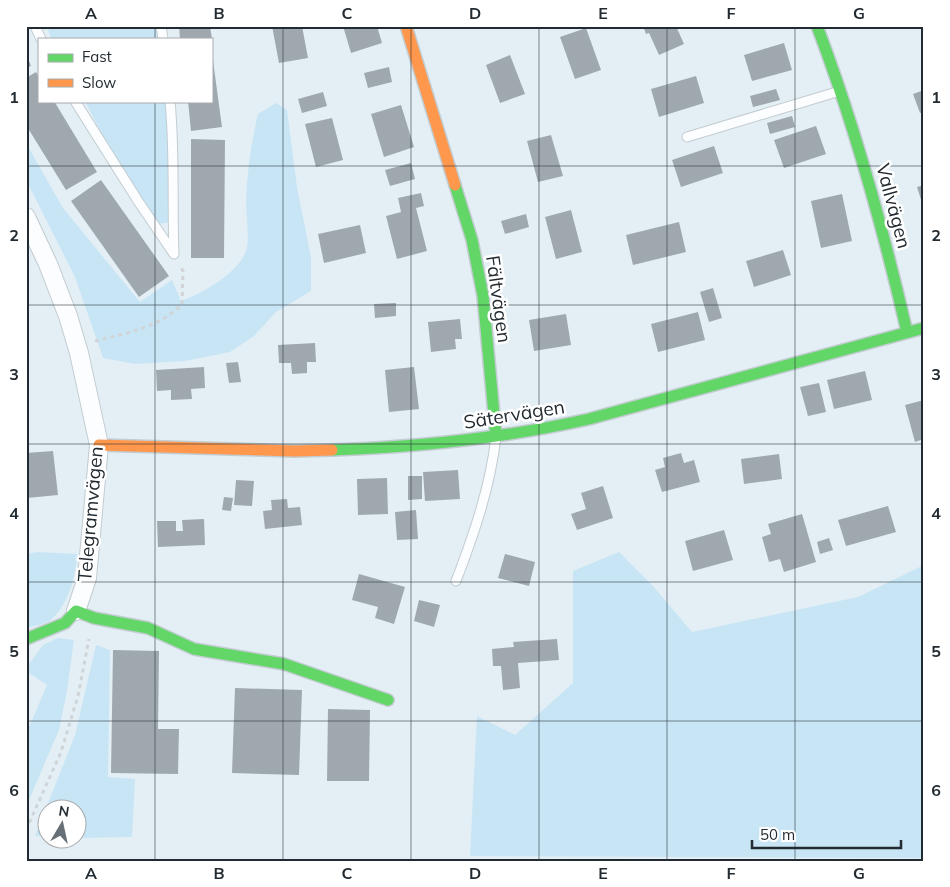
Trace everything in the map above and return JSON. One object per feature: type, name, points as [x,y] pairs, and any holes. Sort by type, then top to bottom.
[{"type":"street","name":"Fältvägen","points":[[406,26],[472,240],[484,296],[496,436]]},
{"type":"street","name":"Vallvägen","points":[[817,26],[842,91],[886,238],[907,332]]},
{"type":"street","name":"Telegramvägen","points":[[26,217],[48,264],[68,316],[79,353],[98,445],[87,578],[76,611]]},
{"type":"street","name":"Sätervägen","points":[[98,445],[295,452],[380,448],[540,430],[588,419],[924,328]]},
{"type":"street","points":[[26,639],[65,623],[76,611],[94,618],[148,628],[194,649],[284,664],[388,700]]},
{"type":"lane","points":[[35,26],[40,38]]},
{"type":"lane","points":[[687,137],[842,91]]},
{"type":"lane","points":[[76,102],[174,254],[172,190],[174,146],[170,102]]},
{"type":"lane","name":"Fältvägen","points":[[456,581],[480,515],[492,470],[496,436]]},
{"type":"lane","points":[[26,650],[38,634]]},
{"type":"path","points":[[89,343],[155,324],[172,315],[182,304],[183,272],[179,264]]},
{"type":"path","points":[[26,830],[61,752],[78,696],[94,618]]},
{"type":"shaded area","points":[[47,26],[157,26],[159,38],[51,38]]},
{"type":"shaded area","points":[[86,102],[166,102],[170,142],[170,222],[158,224],[111,152]]},
{"type":"shaded area","points":[[276,103],[287,110],[297,187],[311,257],[311,291],[276,312],[254,336],[230,352],[185,361],[135,364],[103,358],[75,277],[26,180],[26,143],[63,208],[140,302],[172,280],[181,301],[218,282],[235,267],[246,251],[248,241],[247,179],[251,147],[258,114]]},
{"type":"shaded area","points":[[37,552],[77,554],[73,580],[67,597],[58,613],[47,622],[26,628],[26,554]]},
{"type":"shaded area","points":[[619,552],[653,586],[692,632],[858,597],[924,565],[924,858],[470,856],[477,716],[515,735],[573,683],[573,571]]},
{"type":"shaded area","points":[[58,638],[74,640],[67,691],[59,730],[26,807],[26,734],[47,685],[26,671],[26,668],[43,645]]},
{"type":"shaded area","points":[[96,645],[110,650],[108,777],[135,779],[132,837],[88,838],[88,800],[49,800],[75,735]]},
{"type":"building","points":[[179,26],[210,26],[212,38],[180,38]]},
{"type":"building","points":[[272,26],[302,26],[308,58],[279,63]]},
{"type":"building","points":[[343,26],[377,26],[382,43],[351,53]]},
{"type":"building","points":[[643,26],[676,26],[684,44],[659,55],[649,33],[646,34]]},
{"type":"building","points":[[586,28],[601,70],[575,79],[560,37]]},
{"type":"building","points":[[784,43],[792,70],[752,81],[744,55]]},
{"type":"building","points":[[26,53],[31,66],[26,68]]},
{"type":"building","points":[[212,53],[222,127],[191,131],[188,102],[212,102]]},
{"type":"building","points":[[510,55],[525,94],[500,103],[486,65]]},
{"type":"building","points":[[389,67],[392,82],[368,88],[364,73]]},
{"type":"building","points":[[36,72],[38,75],[38,102],[55,102],[97,172],[66,190],[26,125],[26,78]]},
{"type":"building","points":[[696,76],[704,103],[659,117],[651,89]]},
{"type":"building","points":[[776,89],[780,100],[753,107],[750,96]]},
{"type":"building","points":[[924,90],[924,112],[920,113],[913,94]]},
{"type":"building","points":[[323,92],[327,106],[302,113],[298,99]]},
{"type":"building","points":[[401,105],[414,147],[384,157],[371,114]]},
{"type":"building","points":[[792,116],[795,127],[770,134],[767,123]]},
{"type":"building","points":[[332,118],[343,160],[316,167],[305,124]]},
{"type":"building","points":[[816,126],[826,154],[784,168],[774,140]]},
{"type":"building","points":[[551,135],[563,176],[538,182],[527,141]]},
{"type":"building","points":[[191,139],[225,140],[224,258],[191,258]]},
{"type":"building","points":[[714,146],[723,173],[681,187],[672,160]]},
{"type":"building","points":[[411,163],[415,179],[390,186],[385,170]]},
{"type":"building","points":[[101,180],[169,276],[139,297],[71,201]]},
{"type":"building","points":[[924,185],[924,206],[923,206],[917,187]]},
{"type":"building","points":[[421,193],[424,206],[416,208],[427,251],[397,259],[386,216],[401,212],[398,198]]},
{"type":"building","points":[[842,194],[852,241],[821,248],[811,201]]},
{"type":"building","points":[[571,210],[582,252],[556,259],[545,217]]},
{"type":"building","points":[[526,214],[529,227],[505,234],[501,221]]},
{"type":"building","points":[[679,222],[686,252],[633,265],[626,235]]},
{"type":"building","points":[[360,225],[366,253],[324,263],[318,234]]},
{"type":"building","points":[[783,250],[791,275],[754,287],[746,261]]},
{"type":"building","points":[[713,288],[722,318],[709,322],[700,292]]},
{"type":"building","points":[[396,303],[396,316],[375,318],[374,304]]},
{"type":"building","points":[[698,312],[705,340],[658,352],[651,324]]},
{"type":"building","points":[[566,314],[571,345],[534,351],[529,320]]},
{"type":"building","points":[[460,319],[462,339],[455,339],[456,349],[431,352],[428,322]]},
{"type":"building","points":[[315,343],[316,362],[307,362],[307,373],[292,374],[291,363],[279,363],[278,345]]},
{"type":"building","points":[[238,362],[241,382],[229,383],[226,363]]},
{"type":"building","points":[[204,367],[205,388],[191,389],[192,399],[171,400],[171,390],[157,391],[156,370]]},
{"type":"building","points":[[414,367],[419,409],[389,412],[385,370]]},
{"type":"building","points":[[865,371],[872,400],[834,409],[827,380]]},
{"type":"building","points":[[819,383],[826,412],[808,416],[800,387]]},
{"type":"building","points":[[924,400],[924,439],[915,442],[905,405]]},
{"type":"building","points":[[53,451],[58,495],[27,498],[26,453]]},
{"type":"building","points":[[681,453],[684,463],[694,460],[700,482],[662,492],[655,470],[665,467],[663,458]]},
{"type":"building","points":[[779,454],[782,479],[744,484],[741,459]]},
{"type":"building","points":[[458,470],[460,499],[425,501],[423,472]]},
{"type":"building","points":[[408,476],[422,476],[422,499],[408,500]]},
{"type":"building","points":[[387,478],[388,514],[358,515],[357,479]]},
{"type":"building","points":[[236,480],[254,481],[252,506],[234,505]]},
{"type":"building","points":[[603,486],[613,518],[577,530],[571,514],[586,509],[581,493]]},
{"type":"building","points":[[224,497],[233,498],[231,511],[222,510]]},
{"type":"building","points":[[287,499],[288,508],[300,507],[302,525],[265,529],[263,511],[272,510],[271,500]]},
{"type":"building","points":[[888,506],[896,532],[846,546],[838,520]]},
{"type":"building","points":[[416,510],[418,539],[397,540],[395,512]]},
{"type":"building","points":[[802,514],[816,562],[784,572],[780,559],[769,562],[762,537],[771,534],[768,524]]},
{"type":"building","points":[[204,519],[205,545],[158,547],[157,521],[176,521],[176,531],[183,531],[182,520]]},
{"type":"building","points":[[724,530],[733,560],[693,571],[685,541]]},
{"type":"building","points":[[829,538],[833,550],[820,554],[817,542]]},
{"type":"building","points":[[505,554],[535,562],[529,586],[498,578]]},
{"type":"building","points":[[359,574],[405,587],[394,624],[375,618],[378,607],[352,600]]},
{"type":"building","points":[[419,600],[440,605],[434,627],[414,621]]},
{"type":"building","points":[[557,639],[559,660],[518,663],[520,688],[503,690],[501,666],[493,666],[492,649],[514,647],[513,642]]},
{"type":"building","points":[[113,650],[159,651],[158,729],[179,729],[178,774],[111,773]]},
{"type":"building","points":[[235,688],[302,690],[299,775],[232,773]]},
{"type":"building","points":[[328,709],[370,710],[369,781],[327,781]]},
{"type":"traffic: fast","points":[[817,26],[844,101],[867,178],[907,332]]},
{"type":"traffic: fast","points":[[455,185],[472,240],[483,296],[496,436]]},
{"type":"traffic: fast","points":[[332,450],[397,447],[493,436],[557,426],[924,328]]},
{"type":"traffic: fast","points":[[26,639],[65,623],[76,611],[94,618],[148,628],[194,649],[284,664],[388,700]]},
{"type":"traffic: slow","points":[[406,26],[455,185]]},
{"type":"traffic: slow","points":[[99,445],[295,451],[332,450]]}]
